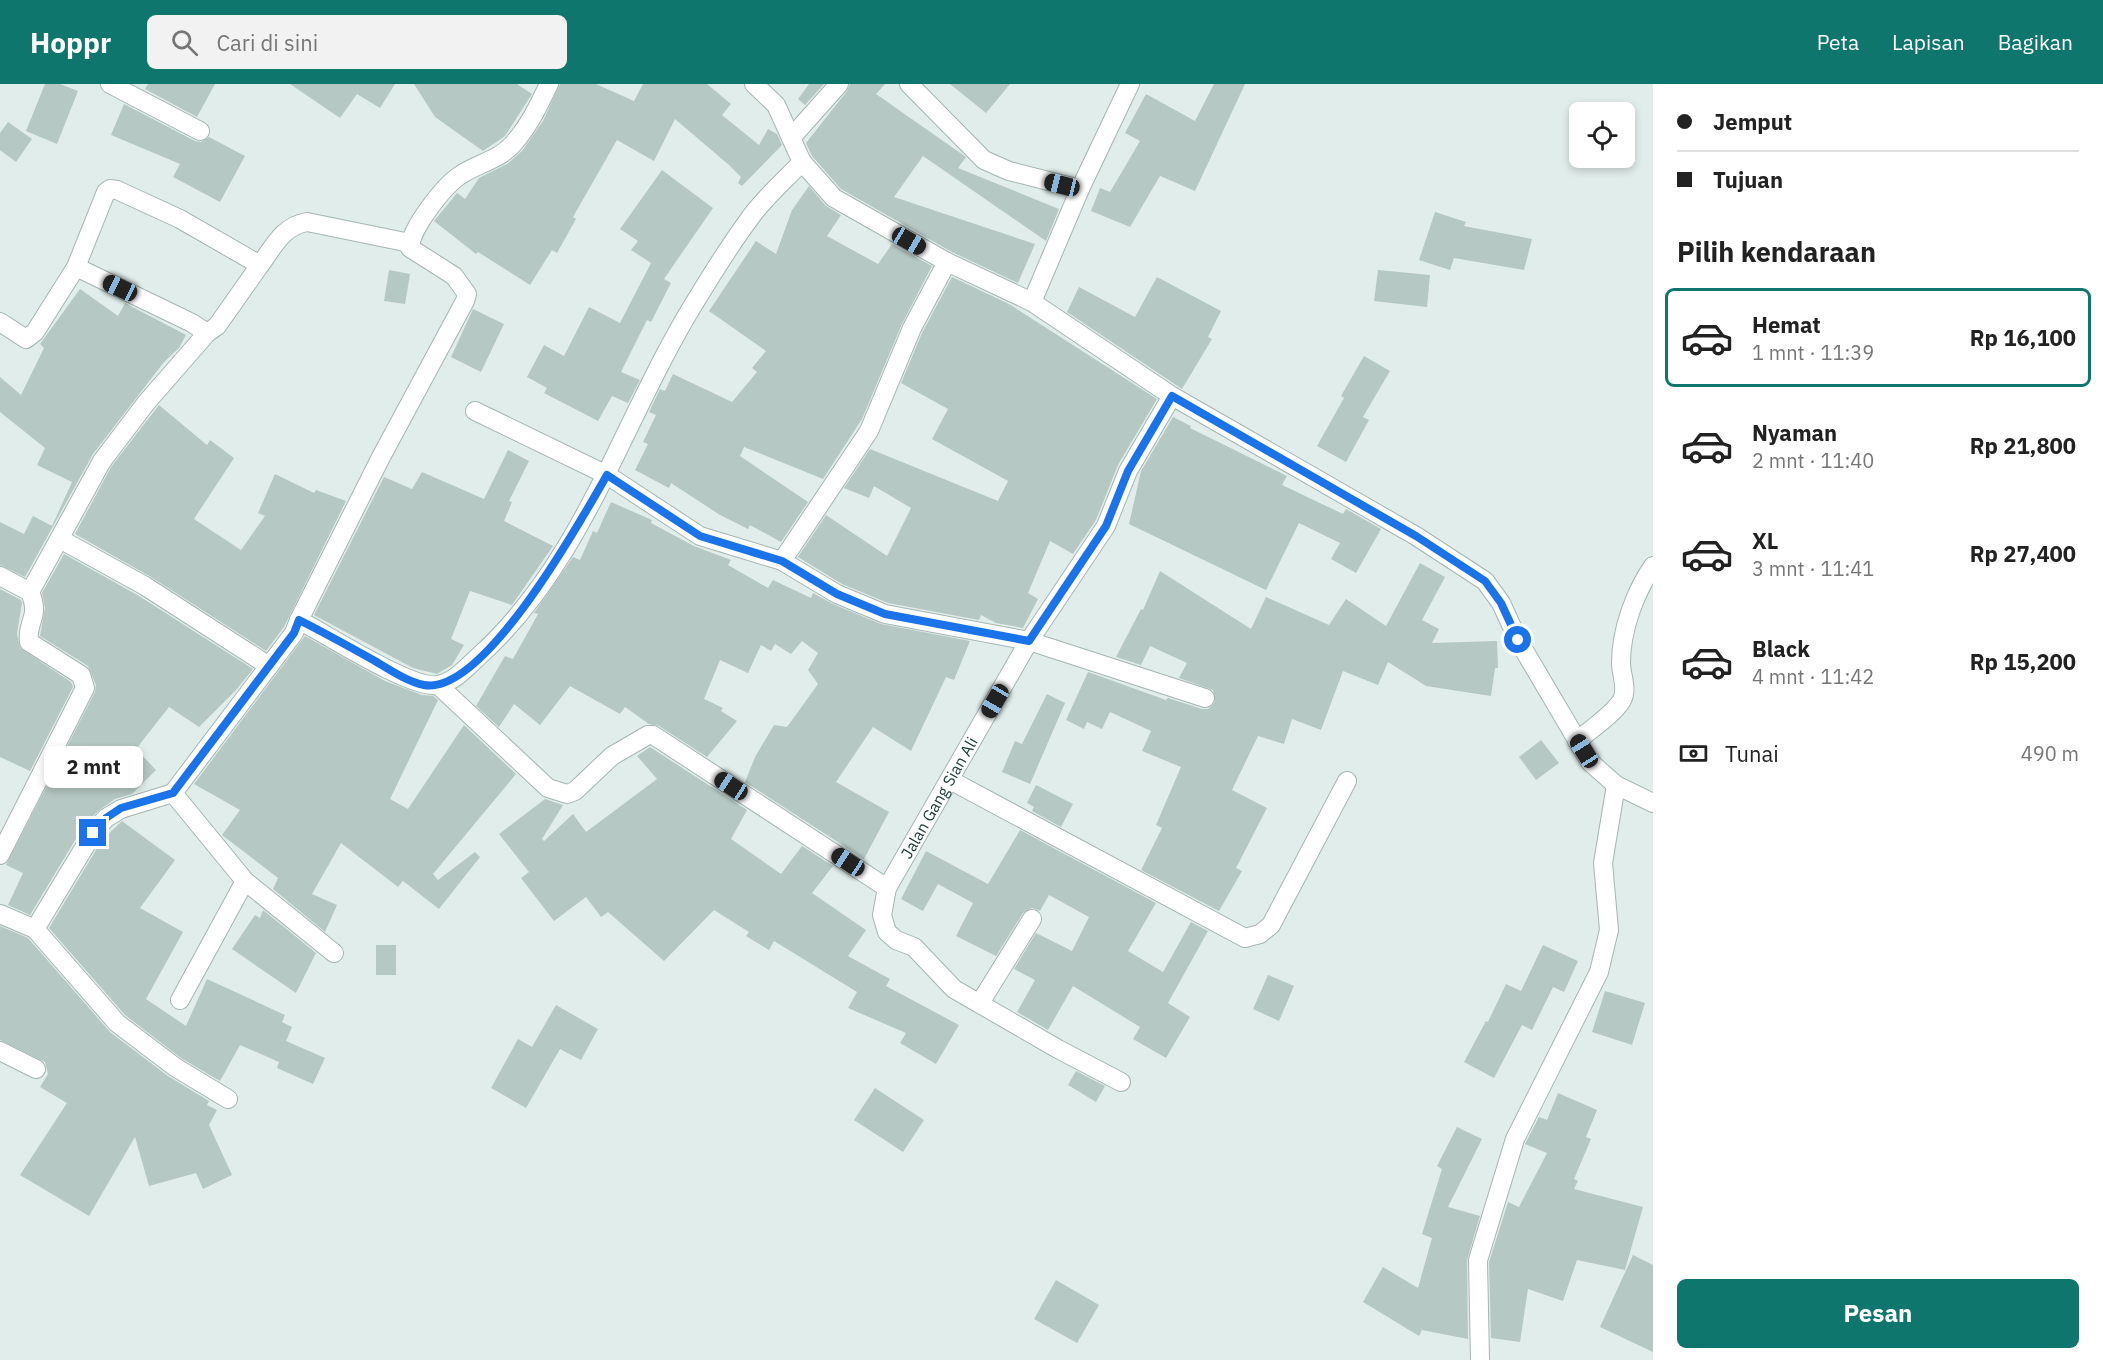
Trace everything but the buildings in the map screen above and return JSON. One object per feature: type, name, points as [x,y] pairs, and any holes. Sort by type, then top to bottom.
[{"type":"street","points":[[110,84],[200,131]]},
{"type":"street","points":[[35,929],[93,833],[106,818],[137,802],[173,793],[294,633],[467,294],[454,276],[410,248],[412,235],[451,181],[498,157],[513,144],[534,116],[549,84]]},
{"type":"street","points":[[754,84],[776,105],[802,162],[834,198],[947,262],[1032,302],[1172,396],[1416,536],[1485,581],[1501,603],[1518,640],[1590,762],[1613,782],[1653,803]]},
{"type":"street","points":[[791,138],[839,84]]},
{"type":"street","points":[[909,84],[984,160],[1009,171],[1080,189]]},
{"type":"street","points":[[1032,302],[1080,189],[1130,84]]},
{"type":"street","points":[[299,620],[397,674],[424,685],[438,685],[454,679],[493,644],[529,604],[572,537],[607,475],[648,384],[694,303],[751,217],[802,162]]},
{"type":"street","points":[[0,322],[19,337],[26,339],[35,332],[76,267],[106,192],[112,188],[180,219],[260,265]]},
{"type":"street","points":[[30,592],[102,461],[146,403],[207,333],[217,326],[284,231],[295,224],[307,222],[410,243]]},
{"type":"street","points":[[782,561],[869,431],[912,328],[947,262]]},
{"type":"street","points":[[76,267],[192,322],[207,333]]},
{"type":"street","name":"Jalan Gang Sian Ali","points":[[887,888],[1029,641],[1106,526],[1128,471],[1172,396]]},
{"type":"street","points":[[475,411],[607,475],[700,536],[782,561],[837,594],[885,614],[1029,641],[1205,698]]},
{"type":"street","points":[[60,539],[145,586],[269,666]]},
{"type":"street","points":[[1577,741],[1623,698],[1621,663],[1624,639],[1643,580],[1653,566]]},
{"type":"street","points":[[0,576],[30,592],[36,609],[28,635],[29,642],[81,675],[85,688],[0,855]]},
{"type":"street","points":[[438,685],[548,788],[567,794],[576,791],[612,756],[648,735],[653,735],[887,888],[882,915],[887,932],[896,940],[914,947],[954,989],[1058,1049],[1121,1082]]},
{"type":"street","points":[[950,780],[1245,938],[1260,934],[1271,925],[1347,781]]},
{"type":"street","points":[[1480,1360],[1478,1260],[1515,1139],[1599,972],[1609,930],[1603,863],[1613,782]]},
{"type":"street","points":[[173,793],[245,882],[334,953]]},
{"type":"street","points":[[180,1000],[245,882]]},
{"type":"street","points":[[0,914],[35,929],[117,1023],[175,1066],[228,1099]]},
{"type":"street","points":[[980,1003],[1032,919]]},
{"type":"street","points":[[0,1051],[36,1069]]},
{"type":"route","points":[[93,833],[106,818],[121,808],[173,793],[294,633],[299,620],[397,674],[424,685],[438,685],[454,679],[493,644],[529,604],[572,537],[607,475],[700,536],[782,561],[837,594],[885,614],[1029,641],[1106,526],[1128,471],[1172,396],[1416,536],[1485,581],[1501,603],[1518,640]]}]
